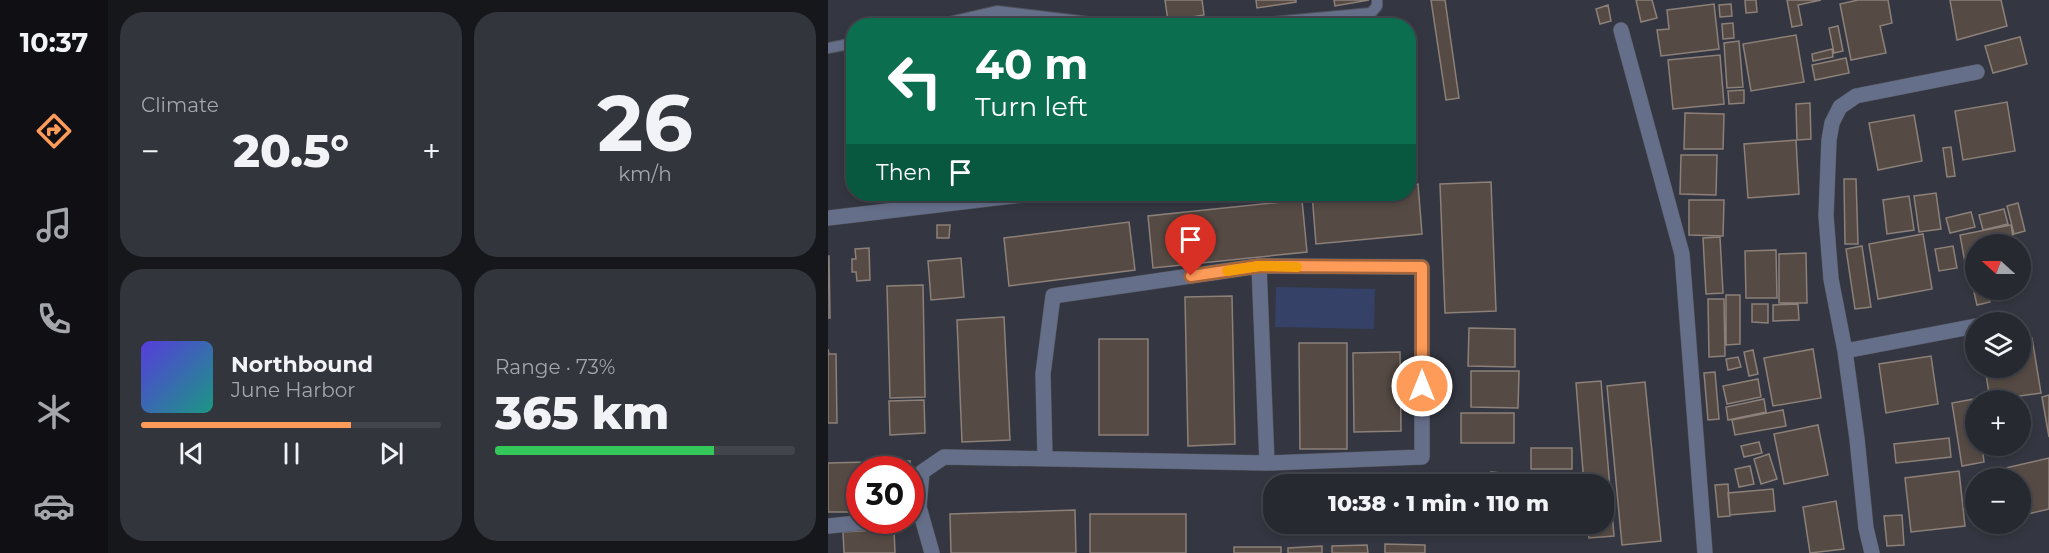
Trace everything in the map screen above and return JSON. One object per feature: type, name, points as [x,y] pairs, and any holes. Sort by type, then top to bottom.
[{"type":"street","points":[[1621,30],[1682,254],[1705,553]]},
{"type":"street","points":[[1872,553],[1866,528],[1845,351],[1830,279],[1826,216],[1829,140],[1832,123],[1840,107],[1856,96],[1977,72]]},
{"type":"street","points":[[828,218],[972,201]]},
{"type":"street","points":[[1259,266],[1267,463]]},
{"type":"street","points":[[924,471],[944,457],[1267,463],[1422,457],[1422,267],[1259,266],[1053,296],[1043,374],[1045,458]]},
{"type":"street","points":[[1845,351],[1965,328]]},
{"type":"street","points":[[829,526],[846,524]]},
{"type":"street","points":[[923,534],[932,553]]},
{"type":"lane","points":[[1317,18],[1371,13],[1377,6],[1377,0]]},
{"type":"lane","points":[[967,18],[997,11],[1055,18]]},
{"type":"lane","points":[[828,48],[846,45]]},
{"type":"shaded area","points":[[1276,287],[1375,289],[1374,329],[1275,327]]},
{"type":"building","points":[[1165,0],[1202,0],[1204,15],[1168,18]]},
{"type":"building","points":[[1256,0],[1296,0],[1296,2],[1257,8]]},
{"type":"building","points":[[1334,0],[1369,0],[1335,6]]},
{"type":"building","points":[[1431,0],[1445,0],[1459,98],[1446,100]]},
{"type":"building","points":[[1636,0],[1652,0],[1657,18],[1641,22]]},
{"type":"building","points":[[1745,0],[1756,0],[1757,12],[1746,13]]},
{"type":"building","points":[[1787,0],[1821,0],[1798,5],[1802,25],[1792,27]]},
{"type":"building","points":[[1858,0],[1888,0],[1892,23],[1880,26],[1886,53],[1851,60],[1840,4]]},
{"type":"building","points":[[1950,0],[2001,0],[2007,26],[1957,40]]},
{"type":"building","points":[[1714,4],[1719,49],[1661,56],[1657,30],[1669,29],[1667,10]]},
{"type":"building","points":[[1731,4],[1732,16],[1720,17],[1719,5]]},
{"type":"building","points":[[1608,5],[1611,21],[1600,24],[1596,9]]},
{"type":"building","points":[[1733,23],[1734,38],[1723,39],[1722,24]]},
{"type":"building","points":[[1838,26],[1843,51],[1834,53],[1829,28]]},
{"type":"building","points":[[1796,35],[1804,82],[1751,91],[1743,44]]},
{"type":"building","points":[[2020,37],[2027,64],[1993,73],[1985,46]]},
{"type":"building","points":[[1739,41],[1743,87],[1727,88],[1724,43]]},
{"type":"building","points":[[1832,49],[1833,57],[1813,61],[1812,54]]},
{"type":"building","points":[[1720,55],[1724,104],[1673,109],[1668,60]]},
{"type":"building","points":[[1846,58],[1849,73],[1815,80],[1812,65]]},
{"type":"building","points":[[1744,90],[1744,103],[1729,104],[1728,91]]},
{"type":"building","points":[[2007,102],[2015,151],[1963,160],[1955,111]]},
{"type":"building","points":[[1810,103],[1811,139],[1797,140],[1796,104]]},
{"type":"building","points":[[1685,113],[1724,114],[1723,149],[1684,149]]},
{"type":"building","points":[[1914,115],[1922,161],[1878,170],[1869,123]]},
{"type":"building","points":[[1796,140],[1799,194],[1748,198],[1744,144]]},
{"type":"building","points":[[1951,147],[1955,176],[1947,177],[1943,148]]},
{"type":"building","points":[[1681,155],[1717,155],[1716,195],[1680,194]]},
{"type":"building","points":[[1844,179],[1856,179],[1858,244],[1845,244]]},
{"type":"building","points":[[1491,182],[1496,311],[1445,313],[1440,184]]},
{"type":"building","points":[[1416,184],[1418,184],[1422,234],[1316,244],[1313,201],[1416,201]]},
{"type":"building","points":[[1936,193],[1941,229],[1919,232],[1914,196]]},
{"type":"building","points":[[1909,196],[1914,230],[1887,234],[1883,200]]},
{"type":"building","points":[[1689,200],[1724,200],[1723,236],[1689,235]]},
{"type":"building","points":[[1302,201],[1307,252],[1153,268],[1148,216]]},
{"type":"building","points":[[2018,203],[2025,231],[2014,234],[2007,206]]},
{"type":"building","points":[[2004,209],[2008,224],[1983,230],[1979,215]]},
{"type":"building","points":[[1971,212],[1975,227],[1950,233],[1946,218]]},
{"type":"building","points":[[1129,222],[1135,270],[1009,286],[1004,238]]},
{"type":"building","points":[[937,225],[950,225],[949,238],[937,238]]},
{"type":"building","points":[[2011,225],[2012,234],[1965,234]]},
{"type":"building","points":[[1923,234],[1932,289],[1878,299],[1869,244]]},
{"type":"building","points":[[1965,234],[1965,262],[1960,235]]},
{"type":"building","points":[[1720,237],[1723,293],[1706,294],[1703,238]]},
{"type":"building","points":[[1862,246],[1871,307],[1855,309],[1846,249]]},
{"type":"building","points":[[1953,246],[1957,268],[1939,271],[1935,249]]},
{"type":"building","points":[[869,248],[870,280],[857,281],[856,272],[852,272],[852,259],[856,259],[855,249]]},
{"type":"building","points":[[1776,250],[1777,298],[1746,298],[1745,251]]},
{"type":"building","points":[[1806,253],[1807,303],[1779,303],[1779,254]]},
{"type":"building","points":[[829,256],[830,318],[828,318]]},
{"type":"building","points":[[961,258],[964,297],[931,300],[928,261]]},
{"type":"building","points":[[923,285],[925,397],[890,398],[887,286]]},
{"type":"building","points":[[1726,295],[1740,295],[1740,344],[1726,345]]},
{"type":"building","points":[[1232,296],[1235,444],[1188,446],[1185,297]]},
{"type":"building","points":[[1708,299],[1724,299],[1725,356],[1709,357]]},
{"type":"building","points":[[1976,300],[1990,300],[1990,302],[1977,305]]},
{"type":"building","points":[[1752,304],[1768,304],[1768,323],[1752,322]]},
{"type":"building","points":[[1798,304],[1799,320],[1773,321],[1773,305]]},
{"type":"building","points":[[1004,317],[1010,440],[962,442],[957,320]]},
{"type":"building","points":[[1469,328],[1515,329],[1515,367],[1468,366]]},
{"type":"building","points":[[2031,338],[2041,393],[2031,394],[2031,390],[1988,390],[1987,378],[2031,378]]},
{"type":"building","points":[[1099,339],[1148,339],[1148,435],[1099,435]]},
{"type":"building","points":[[1299,343],[1347,343],[1347,449],[1300,449]]},
{"type":"building","points":[[828,349],[829,354],[836,354],[837,423],[828,423]]},
{"type":"building","points":[[1813,349],[1821,398],[1773,406],[1764,358]]},
{"type":"building","points":[[1753,350],[1758,374],[1749,376],[1744,352]]},
{"type":"building","points":[[1400,352],[1401,431],[1354,432],[1353,353]]},
{"type":"building","points":[[1931,356],[1938,404],[1886,413],[1879,364]]},
{"type":"building","points":[[1738,357],[1741,367],[1728,370],[1726,359]]},
{"type":"building","points":[[1471,371],[1519,371],[1518,408],[1471,407]]},
{"type":"building","points":[[1715,372],[1719,419],[1708,420],[1704,373]]},
{"type":"building","points":[[1758,379],[1761,397],[1727,404],[1723,386]]},
{"type":"building","points":[[1601,381],[1609,474],[1583,474],[1576,383]]},
{"type":"building","points":[[1645,382],[1661,541],[1622,545],[1607,386]]},
{"type":"building","points":[[2049,395],[2049,437],[2042,397]]},
{"type":"building","points":[[1764,399],[1766,412],[1728,420],[1726,407]]},
{"type":"building","points":[[924,400],[925,433],[890,435],[889,401]]},
{"type":"building","points":[[1965,401],[1965,456],[1983,456],[1984,462],[1962,466],[1952,403]]},
{"type":"building","points":[[1783,410],[1786,426],[1735,435],[1732,420]]},
{"type":"building","points":[[1461,413],[1514,413],[1514,443],[1461,443]]},
{"type":"building","points":[[1818,425],[1828,475],[1784,484],[1774,434]]},
{"type":"building","points":[[1949,438],[1951,457],[1896,463],[1894,444]]},
{"type":"building","points":[[1759,442],[1762,453],[1744,457],[1741,446]]},
{"type":"building","points":[[1531,448],[1572,448],[1572,469],[1531,469]]},
{"type":"building","points":[[1769,454],[1777,479],[1761,484],[1754,459]]},
{"type":"building","points":[[2049,458],[2049,509],[2031,513],[2031,468],[2005,468]]},
{"type":"building","points":[[828,463],[846,463],[846,512],[828,512]]},
{"type":"building","points":[[1750,466],[1754,484],[1739,487],[1735,469]]},
{"type":"building","points":[[1959,471],[1965,526],[1911,532],[1905,478]]},
{"type":"building","points":[[1728,484],[1730,516],[1718,517],[1715,485]]},
{"type":"building","points":[[1773,489],[1775,511],[1730,515],[1728,493]]},
{"type":"building","points":[[1836,501],[1844,549],[1810,553],[1803,507]]},
{"type":"building","points":[[1075,510],[1076,553],[951,553],[950,514]]},
{"type":"building","points":[[1090,514],[1186,514],[1186,553],[1090,553]]},
{"type":"building","points":[[1902,515],[1904,545],[1887,546],[1884,516]]},
{"type":"building","points":[[843,532],[846,532],[846,534],[894,534],[895,553],[844,553]]},
{"type":"building","points":[[1588,534],[1614,534],[1614,536],[1589,538]]},
{"type":"building","points":[[1385,544],[1425,545],[1425,553],[1385,553]]},
{"type":"building","points":[[1367,545],[1368,553],[1332,553],[1332,546]]},
{"type":"building","points":[[1322,546],[1322,553],[1288,553],[1288,548]]},
{"type":"building","points":[[1234,547],[1281,547],[1281,553],[1234,553]]},
{"type":"slow traffic","points":[[1227,271],[1259,266],[1297,267]]},
{"type":"route","points":[[1191,276],[1259,266],[1422,267],[1422,386]]}]
